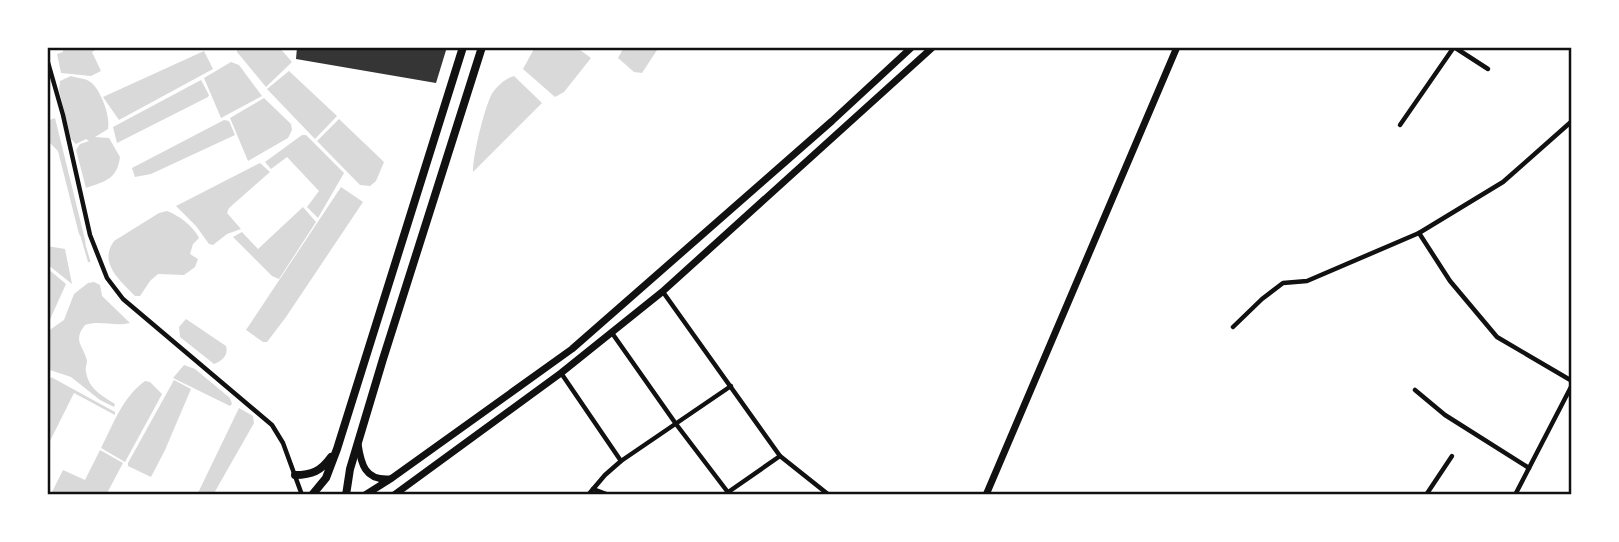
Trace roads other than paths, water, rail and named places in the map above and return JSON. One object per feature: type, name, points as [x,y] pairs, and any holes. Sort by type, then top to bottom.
[{"type":"highway","points":[[312,495],[326,478],[337,449],[463,47]]},
{"type":"highway","points":[[346,495],[358,443],[482,47]]},
{"type":"highway","points":[[295,475],[319,471],[337,449]]},
{"type":"main road","points":[[365,495],[572,349],[832,121],[912,47]]},
{"type":"main road","points":[[394,495],[561,373],[662,292],[933,47]]},
{"type":"main road","points":[[986,495],[1177,47]]},
{"type":"main road","points":[[832,121],[840,132]]},
{"type":"main road","points":[[358,443],[364,470],[375,478],[392,478]]},
{"type":"street","points":[[1400,125],[1454,47],[1488,69]]},
{"type":"street","points":[[47,60],[63,115],[90,235],[103,272],[123,299],[272,425],[283,443],[302,495]]},
{"type":"street","points":[[1233,327],[1283,283],[1307,281],[1419,233],[1514,175],[1572,121]]},
{"type":"street","points":[[1419,233],[1450,281],[1497,337],[1572,383],[1515,495]]},
{"type":"street","points":[[662,292],[780,456],[829,495]]},
{"type":"street","points":[[612,333],[727,494],[780,456]]},
{"type":"street","points":[[561,373],[621,461]]},
{"type":"street","points":[[588,495],[604,475],[621,461],[731,386]]},
{"type":"street","points":[[1415,390],[1445,415],[1529,468]]},
{"type":"street","points":[[1426,495],[1452,456]]},
{"type":"street","points":[[593,489],[609,495]]},
{"type":"waterway","points":[[82,237],[89,261]]}]
